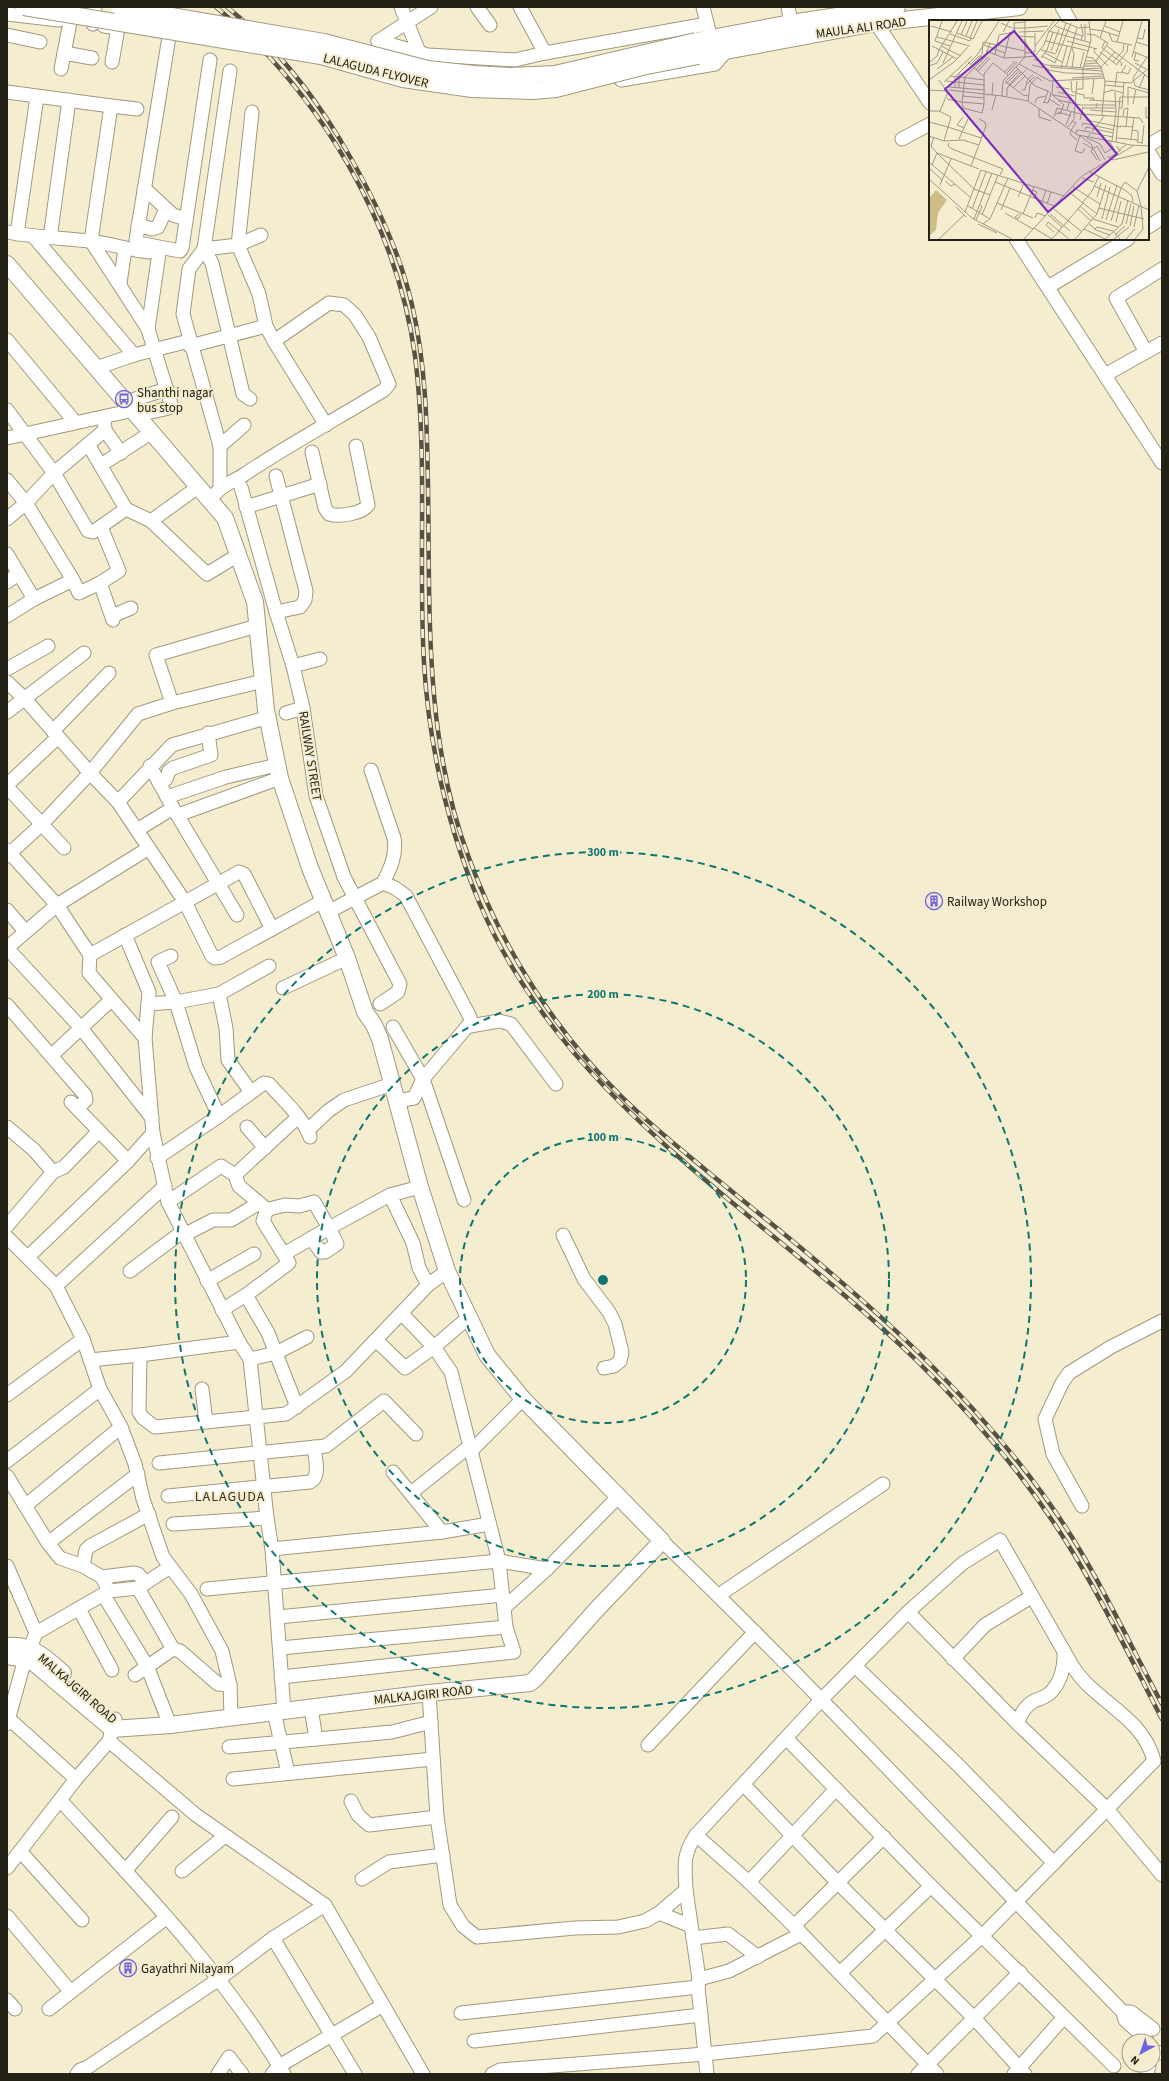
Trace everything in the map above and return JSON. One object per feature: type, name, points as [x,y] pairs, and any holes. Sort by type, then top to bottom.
[{"type":"main road","name":"LALAGUDA FLYOVER","points":[[24,7],[321,56],[404,80],[472,89],[533,91],[556,89],[642,67],[703,40]]},
{"type":"main road","name":"LALAGUDA FLYOVER","points":[[118,7],[324,42],[407,65],[474,74],[533,76],[555,74],[610,60],[703,40],[727,50]]},
{"type":"main road","name":"MAULA ALI ROAD","points":[[703,40],[791,23],[897,7]]},
{"type":"main road","name":"MAULA ALI ROAD","points":[[727,50],[952,11],[1019,7]]},
{"type":"main road","points":[[7,264],[198,487],[215,494],[255,602],[263,681],[279,772],[310,868],[347,958],[365,1012],[374,1025],[380,1039],[420,1187],[447,1271],[487,1355],[523,1399],[662,1541]]},
{"type":"main road","name":"MALKAJGIRI ROAD","points":[[7,1646],[28,1653],[44,1671],[115,1730],[170,1725],[429,1693],[530,1683],[597,1609],[662,1541]]},
{"type":"main road","name":"MALKAJGIRI ROAD","points":[[7,1656],[28,1653]]},
{"type":"street","points":[[93,24],[95,7]]},
{"type":"street","points":[[401,7],[408,22],[418,52]]},
{"type":"street","points":[[431,7],[378,41],[428,55],[515,60],[546,53],[703,40],[703,7]]},
{"type":"street","points":[[478,7],[490,25]]},
{"type":"street","points":[[520,7],[546,53]]},
{"type":"street","points":[[788,7],[791,23]]},
{"type":"street","points":[[1062,7],[1069,20]]},
{"type":"street","points":[[7,14],[93,24],[210,45]]},
{"type":"street","points":[[61,69],[70,22]]},
{"type":"street","points":[[876,23],[929,102]]},
{"type":"street","points":[[112,62],[118,28]]},
{"type":"street","points":[[7,35],[40,42]]},
{"type":"street","points":[[169,37],[138,225],[136,240],[138,243],[180,251],[182,248],[210,60]]},
{"type":"street","points":[[498,59],[502,85],[507,95],[513,97],[543,97],[661,72],[715,64],[727,50]]},
{"type":"street","points":[[64,54],[92,58]]},
{"type":"street","points":[[215,494],[220,446],[190,344],[183,314],[189,269],[201,254],[230,71]]},
{"type":"street","points":[[7,92],[136,109]]},
{"type":"street","points":[[37,97],[12,233],[34,237],[91,241],[125,249],[159,253],[201,254],[238,245],[261,235]]},
{"type":"street","points":[[50,238],[69,100]]},
{"type":"street","points":[[111,106],[91,241],[101,259],[120,283],[148,329],[171,404],[170,407],[147,413],[130,406]]},
{"type":"street","points":[[252,112],[238,245],[259,294],[266,326],[326,424]]},
{"type":"street","points":[[902,139],[929,125]]},
{"type":"street","points":[[1149,145],[1162,137]]},
{"type":"street","points":[[1149,153],[1162,174]]},
{"type":"street","points":[[144,188],[173,215],[186,218]]},
{"type":"street","points":[[138,225],[152,229],[158,227],[166,209]]},
{"type":"street","points":[[1149,226],[1162,218]]},
{"type":"street","points":[[34,237],[134,355]]},
{"type":"street","points":[[1017,240],[1162,463]]},
{"type":"street","points":[[1048,287],[1126,240]]},
{"type":"street","points":[[120,283],[125,249]]},
{"type":"street","points":[[148,329],[159,253]]},
{"type":"street","points":[[201,254],[212,263],[242,394],[250,399]]},
{"type":"street","points":[[1146,352],[1116,298],[1162,269]]},
{"type":"street","points":[[215,494],[326,424],[384,390],[389,384],[369,337],[355,315],[344,305],[329,303],[274,341]]},
{"type":"street","points":[[96,368],[134,355],[228,337],[266,326]]},
{"type":"street","points":[[7,340],[75,422]]},
{"type":"street","points":[[1105,375],[1162,343]]},
{"type":"street","points":[[7,519],[26,503],[54,473],[88,444],[104,424],[130,406],[167,389]]},
{"type":"street","points":[[7,410],[54,473],[88,531],[93,532],[126,509]]},
{"type":"street","points":[[7,438],[27,435],[75,422],[104,424]]},
{"type":"street","points":[[104,424],[121,453]]},
{"type":"street","points":[[220,446],[244,425]]},
{"type":"street","points":[[101,465],[152,432]]},
{"type":"street","points":[[88,444],[126,509],[151,521],[207,574],[238,555]]},
{"type":"street","points":[[312,452],[325,508],[329,514],[337,516],[362,511],[366,508],[368,502],[356,446]]},
{"type":"street","points":[[276,476],[306,596],[300,607],[276,612]]},
{"type":"street","points":[[7,480],[26,503],[73,580],[79,593],[100,583],[119,571],[101,527]]},
{"type":"street","points":[[246,507],[320,484]]},
{"type":"street","points":[[151,521],[198,487]]},
{"type":"street","name":"RAILWAY STREET","points":[[241,487],[276,612],[293,666],[303,708],[316,796],[344,877],[400,984],[398,992],[380,1004]]},
{"type":"street","points":[[7,554],[34,598]]},
{"type":"street","points":[[7,582],[18,574]]},
{"type":"street","points":[[7,616],[34,598],[73,580]]},
{"type":"street","points":[[100,583],[113,618],[131,608]]},
{"type":"street","points":[[172,703],[156,655],[257,626]]},
{"type":"street","points":[[7,669],[48,646]]},
{"type":"street","points":[[7,712],[84,653]]},
{"type":"street","points":[[293,666],[320,659]]},
{"type":"street","points":[[64,848],[7,786],[109,674]]},
{"type":"street","points":[[146,1038],[111,1000],[89,973],[90,955],[57,905],[8,853],[42,824],[90,773],[138,714],[172,703],[263,681]]},
{"type":"street","points":[[7,682],[24,698],[90,773],[118,802],[185,902],[210,953],[215,958],[221,957],[272,929],[325,906],[355,899],[383,883],[390,868],[396,846],[371,770]]},
{"type":"street","points":[[286,713],[303,708]]},
{"type":"street","points":[[118,802],[150,766],[172,745],[269,717]]},
{"type":"street","points":[[159,783],[166,779],[173,768],[212,754],[208,734]]},
{"type":"street","points":[[150,766],[237,915]]},
{"type":"street","points":[[173,807],[279,772]]},
{"type":"street","points":[[138,830],[173,807],[226,777],[279,772]]},
{"type":"street","points":[[149,848],[57,905],[7,948],[81,1028],[152,1118]]},
{"type":"street","points":[[90,955],[219,884],[237,872],[242,873],[272,929]]},
{"type":"street","points":[[383,883],[396,888],[406,896],[470,1017],[470,1026]]},
{"type":"street","points":[[7,910],[25,931]]},
{"type":"street","points":[[125,936],[149,992],[146,1038],[153,1134],[157,1158],[168,1202],[238,1342],[250,1359],[267,1518],[272,1549],[278,1616],[281,1677],[279,1711],[280,1743],[288,1773]]},
{"type":"street","points":[[171,956],[158,962],[176,1002],[196,1066],[219,1116]]},
{"type":"street","points":[[283,988],[347,958]]},
{"type":"street","points":[[148,1004],[176,1002],[218,994],[269,966]]},
{"type":"street","points":[[218,994],[226,1028],[228,1060],[251,1092]]},
{"type":"street","points":[[52,1055],[111,1000]]},
{"type":"street","points":[[7,1005],[52,1055],[86,1098],[74,1105],[128,1161]]},
{"type":"street","points":[[414,1098],[423,1079],[470,1026],[499,1021],[510,1024],[556,1084]]},
{"type":"street","points":[[393,1027],[423,1079],[464,1200]]},
{"type":"street","points":[[157,1158],[219,1116],[261,1084],[269,1084],[298,1117],[309,1133],[328,1111],[344,1100],[392,1084]]},
{"type":"street","points":[[397,1101],[414,1098],[433,1110]]},
{"type":"street","points":[[235,1175],[298,1117]]},
{"type":"street","points":[[7,1127],[34,1150],[54,1172]]},
{"type":"street","points":[[247,1127],[265,1148]]},
{"type":"street","points":[[7,1226],[54,1172],[64,1167],[99,1131]]},
{"type":"street","points":[[28,1257],[128,1161],[153,1134]]},
{"type":"street","points":[[168,1202],[218,1166],[224,1167],[235,1175],[239,1186],[263,1206]]},
{"type":"street","points":[[56,1286],[165,1186]]},
{"type":"street","points":[[284,1254],[390,1195],[420,1187]]},
{"type":"street","points":[[390,1195],[413,1244],[419,1268],[428,1285]]},
{"type":"street","points":[[130,1271],[183,1234],[213,1220],[231,1220],[263,1206],[299,1206],[314,1202],[337,1244],[325,1252],[318,1250],[311,1238]]},
{"type":"street","points":[[222,1310],[246,1295],[289,1262],[263,1221],[263,1206]]},
{"type":"street","points":[[564,1235],[584,1280],[615,1324],[622,1352],[620,1361],[614,1366],[604,1368]]},
{"type":"street","points":[[7,1236],[56,1286],[83,1339],[100,1389],[121,1427],[138,1474],[163,1557],[191,1594],[222,1650],[230,1685],[231,1717]]},
{"type":"street","points":[[207,1281],[254,1254]]},
{"type":"street","points":[[140,1355],[139,1412],[143,1418],[155,1427],[286,1414],[346,1371],[428,1285],[447,1271]]},
{"type":"street","points":[[246,1295],[259,1316],[276,1353],[297,1407]]},
{"type":"street","points":[[281,1677],[514,1652],[506,1627],[498,1561],[471,1447],[451,1372],[434,1347],[402,1314]]},
{"type":"street","points":[[376,1340],[403,1368],[434,1347],[469,1317]]},
{"type":"street","points":[[1082,1506],[1053,1454],[1045,1419],[1062,1383],[1069,1373],[1111,1347],[1162,1321]]},
{"type":"street","points":[[250,1359],[276,1353],[306,1337]]},
{"type":"street","points":[[7,1395],[83,1339]]},
{"type":"street","points":[[90,1360],[238,1342]]},
{"type":"street","points":[[7,1461],[100,1389]]},
{"type":"street","points":[[202,1389],[206,1422]]},
{"type":"street","points":[[410,1493],[471,1447],[523,1399]]},
{"type":"street","points":[[159,1463],[326,1446],[384,1401],[416,1434]]},
{"type":"street","points":[[25,1506],[121,1427]]},
{"type":"street","points":[[168,1496],[313,1480],[317,1472],[314,1448]]},
{"type":"street","points":[[393,1472],[442,1532]]},
{"type":"street","points":[[48,1543],[138,1474]]},
{"type":"street","points":[[7,1476],[48,1543],[60,1558],[83,1566],[102,1577],[134,1573],[138,1574],[173,1649],[180,1651],[218,1684],[230,1685]]},
{"type":"street","points":[[719,1595],[884,1484]]},
{"type":"street","points":[[504,1608],[547,1569],[618,1497]]},
{"type":"street","points":[[83,1566],[86,1550],[90,1546],[149,1514]]},
{"type":"street","points":[[173,1524],[267,1518]]},
{"type":"street","points":[[272,1549],[442,1532],[489,1524]]},
{"type":"street","points":[[498,2073],[705,2054],[873,2036],[1016,1903],[1154,1761],[1152,1752],[1144,1735],[1114,1706],[1088,1686],[1073,1667],[1064,1649],[1031,1597],[1000,1540],[963,1563],[908,1612],[821,1700],[696,1836],[687,1848],[684,1858],[686,1890],[699,1983],[701,2015],[705,2054],[707,2074]]},
{"type":"street","points":[[662,1541],[719,1595],[1123,2012],[1131,2012],[1150,2033]]},
{"type":"street","points":[[207,1589],[274,1581],[498,1561],[547,1569]]},
{"type":"street","points":[[7,1566],[36,1633]]},
{"type":"street","points":[[76,1779],[8,1720],[28,1653],[36,1633],[106,1594],[142,1585],[170,1567]]},
{"type":"street","points":[[102,1577],[106,1594],[147,1666],[170,1725]]},
{"type":"street","points":[[278,1616],[502,1594]]},
{"type":"street","points":[[953,1659],[985,1625],[1031,1597]]},
{"type":"street","points":[[79,1609],[112,1670]]},
{"type":"street","points":[[908,1612],[1017,1723],[1107,1808],[1162,1875]]},
{"type":"street","points":[[280,1648],[506,1627]]},
{"type":"street","points":[[648,1745],[755,1632]]},
{"type":"street","points":[[135,1675],[173,1649]]},
{"type":"street","points":[[1017,1723],[1022,1712],[1032,1702],[1048,1694],[1058,1680],[1065,1665],[1064,1649]]},
{"type":"street","points":[[855,1666],[957,1764],[1054,1863]]},
{"type":"street","points":[[429,1693],[437,1817],[450,1905],[463,1926],[477,1937],[575,1928],[618,1927],[645,1921],[659,1913],[686,1890]]},
{"type":"street","points":[[311,1708],[316,1739]]},
{"type":"street","points":[[229,1747],[392,1732],[431,1722]]},
{"type":"street","points":[[82,1920],[12,1858],[115,1730],[196,1815],[325,1905],[423,2074]]},
{"type":"street","points":[[786,1738],[931,1886],[1114,2066]]},
{"type":"street","points":[[233,1779],[433,1759]]},
{"type":"street","points":[[744,1785],[837,1882],[975,2019],[1020,2072],[1064,2017]]},
{"type":"street","points":[[749,1882],[836,1789]]},
{"type":"street","points":[[60,1800],[127,1869],[219,1979],[278,2071],[331,2034],[383,2005]]},
{"type":"street","points":[[351,1801],[358,1815],[369,1825],[437,1817]]},
{"type":"street","points":[[127,1869],[172,1817]]},
{"type":"street","points":[[182,1871],[225,1836]]},
{"type":"street","points":[[696,1836],[749,1882],[798,1930],[933,2069]]},
{"type":"street","points":[[461,2013],[699,1983],[729,1971],[758,1957],[798,1930],[837,1882],[884,1837]]},
{"type":"street","points":[[362,1879],[389,1862],[443,1855]]},
{"type":"street","points":[[127,1869],[141,1880]]},
{"type":"street","points":[[840,1973],[931,1886]]},
{"type":"street","points":[[77,2074],[80,2070],[88,2067],[219,1979],[273,1938],[325,1905]]},
{"type":"street","points":[[659,1913],[692,1932],[728,1934],[758,1957]]},
{"type":"street","points":[[7,1916],[70,1991]]},
{"type":"street","points":[[48,2009],[167,1917]]},
{"type":"street","points":[[273,1938],[355,2074]]},
{"type":"street","points":[[918,2074],[933,2069],[975,2019],[1020,1972]]},
{"type":"street","points":[[474,2041],[701,2015]]},
{"type":"street","points":[[218,2074],[229,2057],[242,2074]]},
{"type":"railway","points":[[216,7],[253,41],[288,78],[319,120],[347,164],[371,210],[391,258],[406,307],[415,356],[419,394],[422,471],[422,625],[426,694],[435,755],[449,814],[468,873],[479,902],[516,974],[562,1038],[614,1097],[672,1151],[855,1305],[914,1358],[937,1380],[980,1427],[1021,1477],[1058,1529],[1075,1556],[1109,1617],[1162,1719]]},
{"type":"railway","points":[[227,7],[263,39],[295,75],[337,134],[378,209],[394,247],[407,285],[417,327],[425,395],[428,463],[429,580],[432,675],[444,768],[454,813],[469,858],[482,891],[513,955],[552,1015],[573,1043],[621,1096],[666,1137],[819,1263],[871,1308],[921,1355],[987,1424],[1027,1473],[1064,1525],[1081,1552],[1162,1704]]},
{"type":"place","name":"Shanthi nagar bus stop","points":[[124,399]]},
{"type":"place","name":"Railway Workshop","points":[[934,901]]},
{"type":"place","name":"Gayathri Nilayam","points":[[128,1968]]},
{"type":"district","name":"LALAGUDA","points":[[230,1496]]}]
